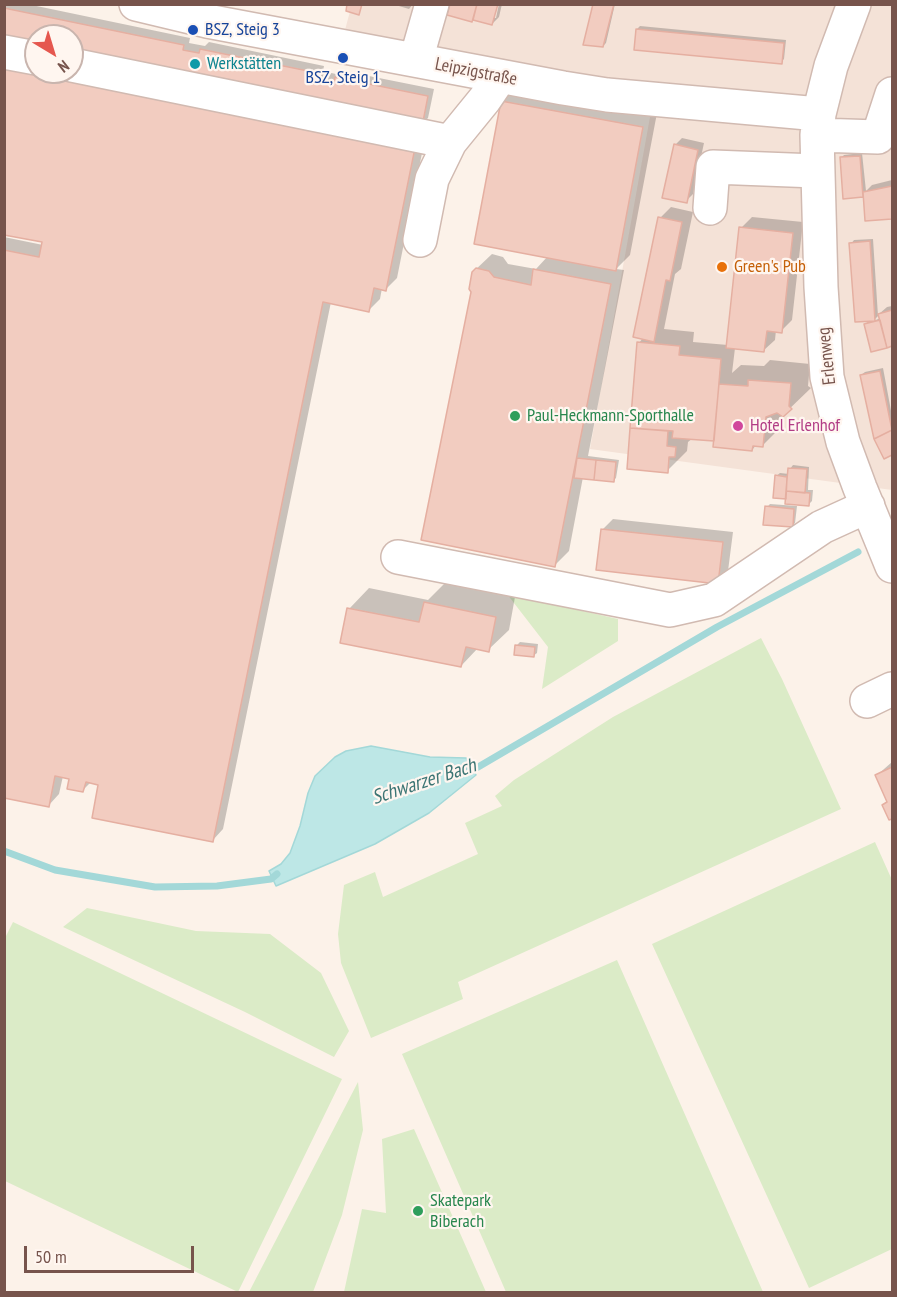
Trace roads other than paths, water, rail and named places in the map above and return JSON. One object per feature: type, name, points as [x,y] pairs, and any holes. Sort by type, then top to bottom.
[{"type":"street","name":"Leipzigstraße","points":[[136,4],[207,21],[500,77],[607,95],[818,124]]},
{"type":"street","points":[[416,60],[432,4]]},
{"type":"street","name":"Erlenweg","points":[[854,4],[831,66],[818,124],[816,171],[827,376],[843,442],[892,566]]},
{"type":"street","points":[[4,51],[24,55]]},
{"type":"street","points":[[84,67],[450,142]]},
{"type":"street","points":[[420,240],[432,179],[450,142],[500,77]]},
{"type":"street","points":[[818,124],[878,137],[892,94]]},
{"type":"street","points":[[710,208],[713,168],[816,171]]},
{"type":"street","points":[[398,557],[670,610],[714,600],[822,527],[868,506]]},
{"type":"water","points":[[371,746],[430,757],[466,758],[476,775],[429,813],[375,844],[276,886],[269,871],[281,864],[290,853],[315,776],[335,757],[346,751]]},
{"type":"waterway","name":"Schwarzer Bach","points":[[466,771],[473,770],[717,627],[858,552]]},
{"type":"waterway","name":"Schwarzer Bach","points":[[4,851],[55,870],[155,887],[217,886],[271,879],[277,874]]},
{"type":"place","name":"BSZ, Steig 3","points":[[193,30]]},
{"type":"place","name":"BSZ, Steig 1","points":[[343,58]]},
{"type":"place","name":"Werkstätten","points":[[195,64]]},
{"type":"place","name":"Green's Pub","points":[[722,267]]},
{"type":"place","name":"Paul-Heckmann-Sporthalle","points":[[515,416]]},
{"type":"place","name":"Hotel Erlenhof","points":[[738,426]]},
{"type":"place","name":"Skatepark Biberach","points":[[418,1211]]}]
